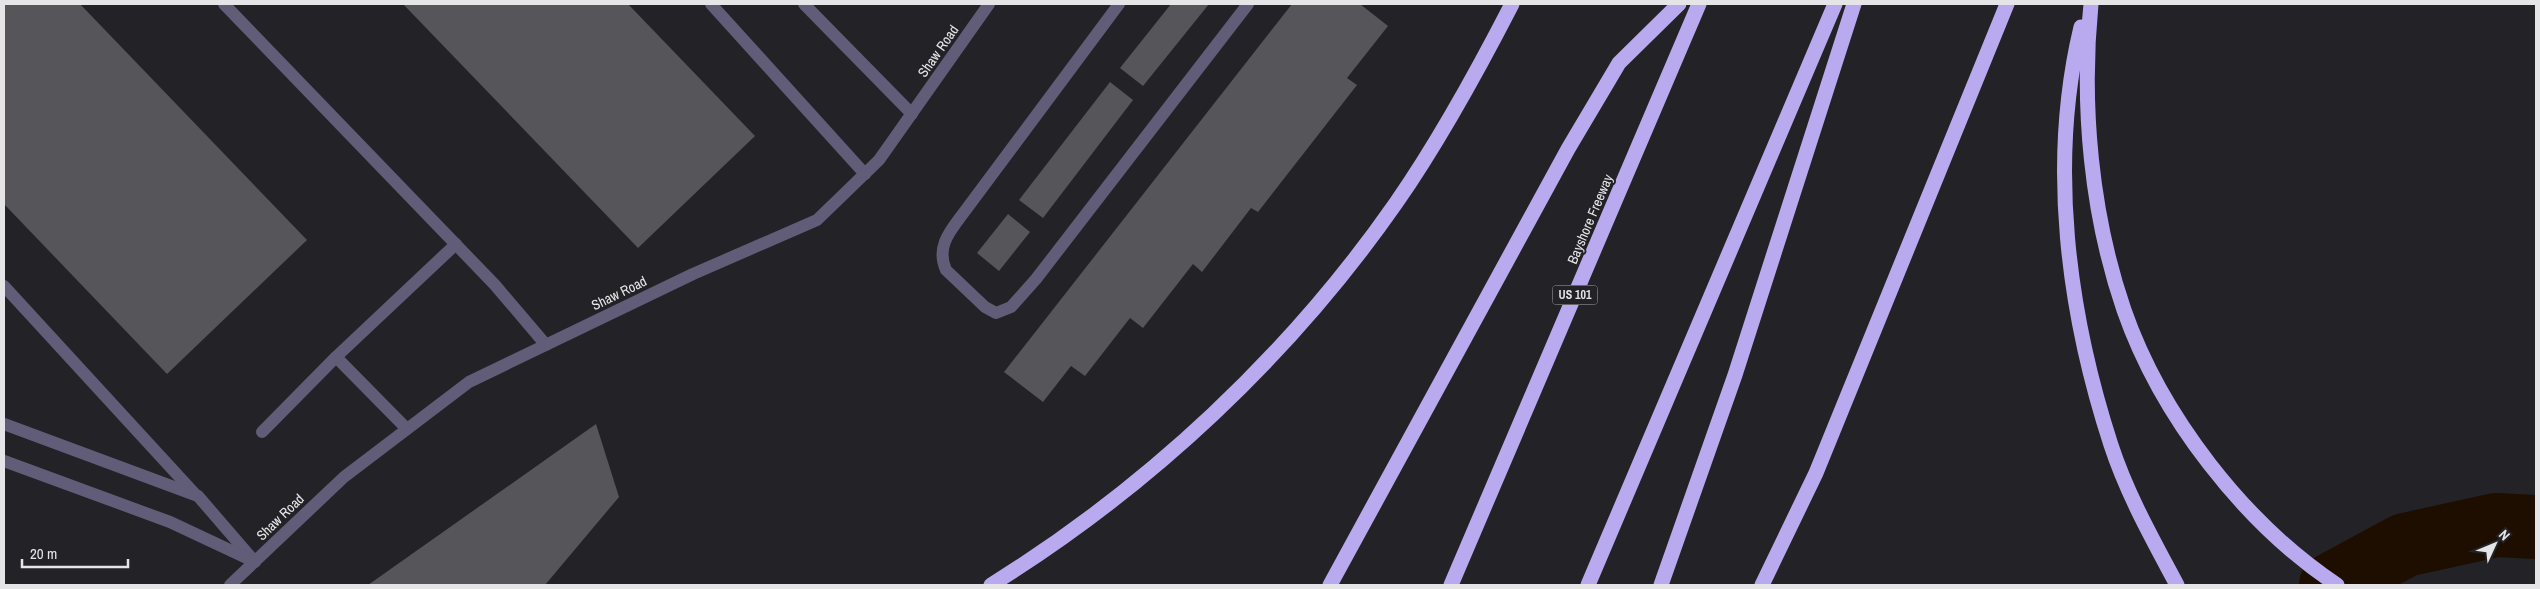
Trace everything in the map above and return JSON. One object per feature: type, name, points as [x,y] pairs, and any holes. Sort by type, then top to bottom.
[{"type":"highway","points":[[991,585],[1100,511],[1169,454],[1241,387],[1301,323],[1396,203],[1441,134],[1512,4]]},
{"type":"highway","points":[[1330,585],[1568,149],[1619,63],[1679,4]]},
{"type":"highway","name":"Bayshore Freeway","points":[[1451,585],[1699,4]]},
{"type":"highway","points":[[1588,585],[1835,4]]},
{"type":"highway","points":[[1661,585],[1735,375],[1854,4]]},
{"type":"highway","points":[[1762,585],[1816,473],[2007,4]]},
{"type":"highway","points":[[2087,4],[2077,43],[2068,110],[2065,181],[2071,274],[2086,359],[2111,447],[2145,526],[2178,585]]},
{"type":"highway","points":[[2091,4],[2087,39],[2087,104],[2106,244],[2125,311],[2149,366],[2180,422],[2220,478],[2273,534],[2336,585]]},
{"type":"street","points":[[224,4],[496,285],[546,345]]},
{"type":"street","points":[[711,4],[865,174]]},
{"type":"street","points":[[804,4],[912,114]]},
{"type":"street","name":"Shaw Road","points":[[230,585],[344,477],[469,382],[693,274],[817,220],[879,160],[989,4]]},
{"type":"street","points":[[1119,4],[962,215],[943,244],[942,262],[946,270],[985,307],[996,313],[1011,307],[1036,278],[1248,4]]},
{"type":"street","points":[[262,432],[336,357],[456,244]]},
{"type":"street","points":[[4,286],[198,496],[255,562]]},
{"type":"street","points":[[336,357],[407,429]]},
{"type":"street","points":[[4,424],[198,496]]},
{"type":"street","points":[[4,461],[170,522],[255,562]]},
{"type":"building","points":[[4,4],[80,4],[307,240],[167,374],[4,204]]},
{"type":"building","points":[[403,4],[628,4],[755,136],[638,248]]},
{"type":"building","points":[[1171,4],[1209,4],[1143,86],[1120,68]]},
{"type":"building","points":[[1292,4],[1360,4],[1388,26],[1347,78],[1357,85],[1258,212],[1251,208],[1202,272],[1193,264],[1143,328],[1130,318],[1085,376],[1071,366],[1043,402],[1004,372]]},
{"type":"building","points":[[1110,82],[1133,100],[1043,218],[1019,200]]},
{"type":"building","points":[[1008,214],[1030,232],[999,271],[977,253]]},
{"type":"building","points":[[596,424],[619,497],[545,585],[368,585]]},
{"type":"waterway","points":[[2331,585],[2405,545],[2496,525],[2536,527]]}]
